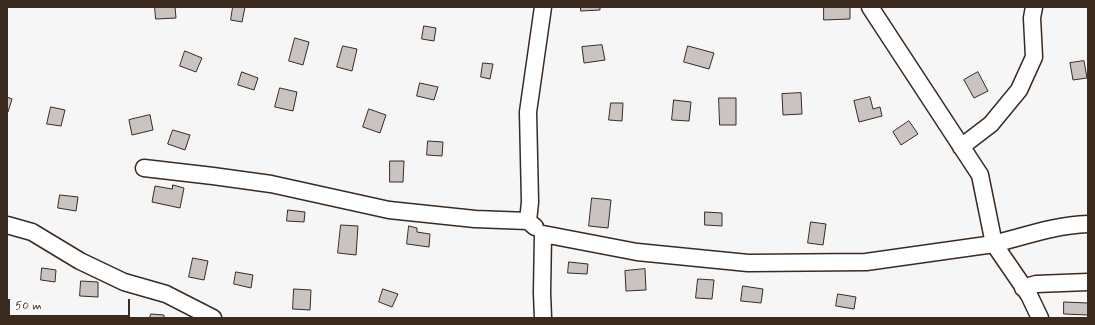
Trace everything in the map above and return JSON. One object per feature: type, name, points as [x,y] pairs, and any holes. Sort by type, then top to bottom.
[{"type":"street","points":[[528,220],[530,202],[528,112],[543,7]]},
{"type":"street","points":[[870,7],[980,176],[994,244],[1026,291],[1040,318]]},
{"type":"street","points":[[962,147],[991,124],[1019,90],[1034,57],[1032,18],[1034,7]]},
{"type":"street","points":[[144,168],[271,184],[389,210],[475,219],[528,220],[543,234],[637,252],[748,263],[866,262],[994,244],[1049,230],[1088,224]]},
{"type":"street","points":[[7,225],[32,232],[80,261],[124,282],[166,294],[213,318]]},
{"type":"street","points":[[543,234],[543,318]]},
{"type":"street","points":[[1026,291],[1036,284],[1087,278]]},
{"type":"street","points":[[1026,291],[1029,318]]},
{"type":"building","points":[[155,7],[175,7],[176,18],[156,19]]},
{"type":"building","points":[[233,7],[245,7],[242,22],[231,20]]},
{"type":"building","points":[[581,7],[600,7],[600,10],[581,11]]},
{"type":"building","points":[[824,7],[850,7],[850,19],[824,20]]},
{"type":"building","points":[[424,26],[436,28],[434,41],[422,39]]},
{"type":"building","points":[[295,38],[309,42],[303,65],[289,61]]},
{"type":"building","points":[[602,45],[605,60],[584,63],[582,47]]},
{"type":"building","points":[[343,46],[357,49],[352,71],[337,67]]},
{"type":"building","points":[[688,46],[714,53],[709,69],[684,62]]},
{"type":"building","points":[[185,51],[202,58],[196,72],[180,66]]},
{"type":"building","points":[[1084,61],[1087,78],[1073,80],[1070,63]]},
{"type":"building","points":[[483,63],[493,64],[490,79],[481,77]]},
{"type":"building","points":[[242,72],[258,78],[254,90],[238,85]]},
{"type":"building","points":[[978,72],[988,91],[974,98],[964,80]]},
{"type":"building","points":[[420,83],[438,87],[434,100],[417,96]]},
{"type":"building","points":[[280,88],[297,92],[293,111],[275,107]]},
{"type":"building","points":[[801,93],[802,114],[783,115],[782,94]]},
{"type":"building","points":[[7,97],[12,99],[8,112],[7,111]]},
{"type":"building","points":[[870,97],[873,109],[880,107],[882,116],[859,122],[854,101]]},
{"type":"building","points":[[719,98],[736,98],[736,125],[720,125]]},
{"type":"building","points":[[674,100],[691,102],[689,121],[672,120]]},
{"type":"building","points":[[611,103],[623,103],[622,121],[609,120]]},
{"type":"building","points":[[51,107],[65,110],[61,126],[47,124]]},
{"type":"building","points":[[369,109],[386,115],[380,133],[363,127]]},
{"type":"building","points":[[150,115],[153,130],[132,135],[129,120]]},
{"type":"building","points":[[909,121],[918,134],[901,145],[893,132]]},
{"type":"building","points":[[173,130],[190,135],[185,150],[168,144]]},
{"type":"building","points":[[428,141],[443,142],[442,156],[427,155]]},
{"type":"building","points":[[390,161],[404,161],[403,182],[390,182]]},
{"type":"building","points":[[173,185],[184,188],[180,208],[152,202],[155,186],[172,189]]},
{"type":"building","points":[[60,195],[78,197],[76,211],[58,208]]},
{"type":"building","points":[[592,198],[611,200],[608,228],[589,226]]},
{"type":"building","points":[[288,210],[305,212],[304,222],[287,221]]},
{"type":"building","points":[[705,212],[722,213],[722,226],[705,225]]},
{"type":"building","points":[[811,222],[826,224],[823,245],[808,243]]},
{"type":"building","points":[[341,225],[358,226],[356,255],[338,253]]},
{"type":"building","points":[[409,226],[417,228],[417,232],[430,234],[429,247],[407,244]]},
{"type":"building","points":[[193,258],[208,261],[204,280],[189,277]]},
{"type":"building","points":[[569,262],[588,264],[587,274],[568,273]]},
{"type":"building","points":[[42,268],[56,270],[55,282],[41,280]]},
{"type":"building","points":[[645,269],[646,290],[626,291],[625,271]]},
{"type":"building","points":[[236,272],[253,275],[251,288],[234,284]]},
{"type":"building","points":[[698,279],[714,280],[712,299],[696,298]]},
{"type":"building","points":[[81,281],[98,282],[98,297],[80,296]]},
{"type":"building","points":[[743,286],[763,289],[761,303],[741,301]]},
{"type":"building","points":[[294,289],[311,290],[310,310],[293,309]]},
{"type":"building","points":[[383,289],[398,294],[392,307],[379,302]]},
{"type":"building","points":[[838,294],[856,297],[854,309],[836,306]]},
{"type":"building","points":[[1064,302],[1088,303],[1088,315],[1064,314]]},
{"type":"building","points":[[151,314],[164,315],[164,318],[150,318]]}]
